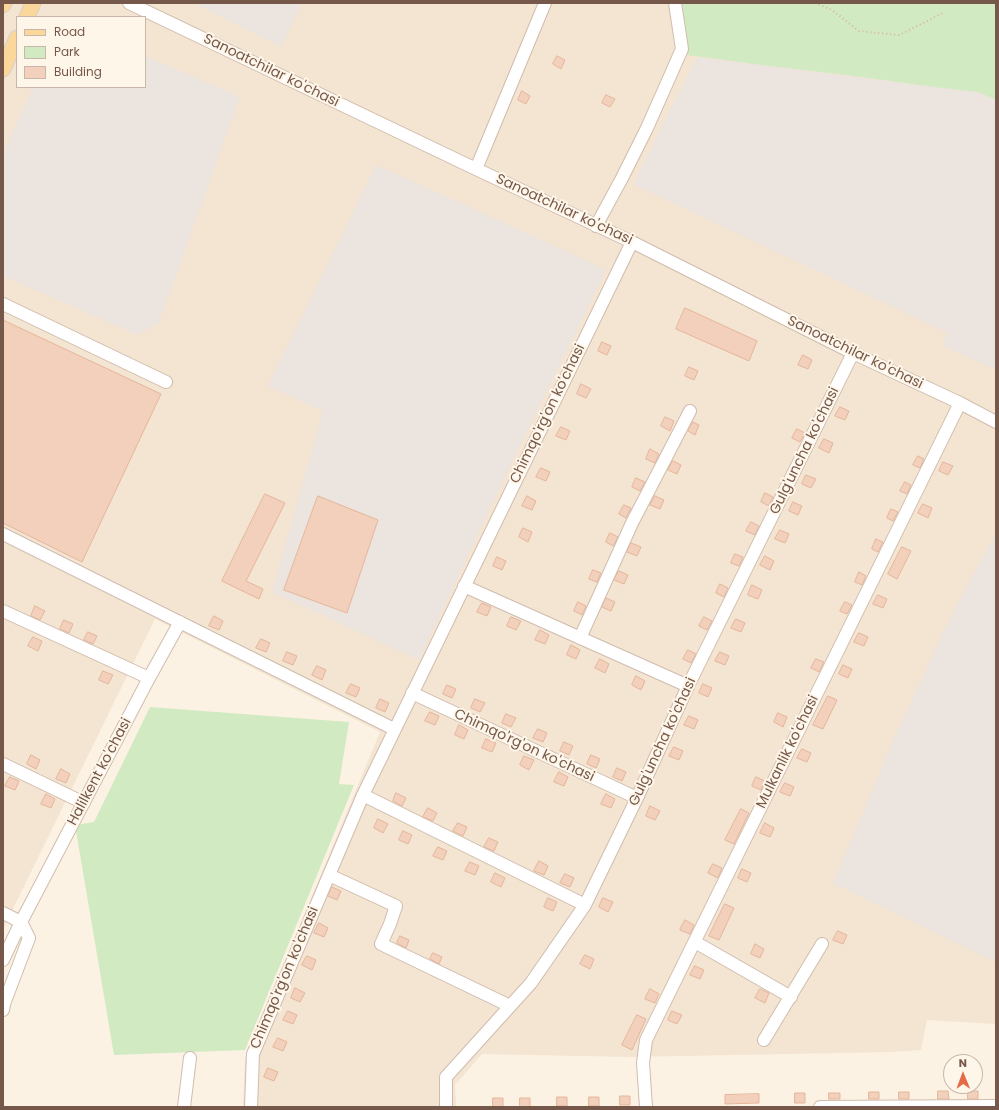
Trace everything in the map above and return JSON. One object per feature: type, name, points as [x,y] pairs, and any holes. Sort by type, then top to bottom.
[{"type":"main road","points":[[27,16],[33,3]]},
{"type":"main road","points":[[3,69],[16,40]]},
{"type":"street","name":"Sanoatchilar ko'chasi","points":[[129,3],[632,242],[853,353],[996,422]]},
{"type":"street","points":[[476,169],[545,3]]},
{"type":"street","points":[[596,226],[647,128],[682,49],[675,3]]},
{"type":"street","name":"Chimqo'rg'on ko'chasi","points":[[251,1107],[253,1054],[363,795],[632,242]]},
{"type":"street","points":[[3,304],[166,382]]},
{"type":"street","name":"Gulg'uncha ko'chasi","points":[[446,1107],[446,1077],[531,983],[584,905],[637,798],[688,686],[853,353]]},
{"type":"street","name":"Mulkanlik ko'chasi","points":[[646,1107],[643,1063],[646,1040],[960,404]]},
{"type":"street","points":[[580,638],[632,523],[690,410]]},
{"type":"street","points":[[3,534],[394,730]]},
{"type":"street","points":[[464,586],[688,686]]},
{"type":"street","points":[[3,611],[149,678]]},
{"type":"street","name":"Halilkent ko'chasi","points":[[3,960],[21,922],[180,622]]},
{"type":"street","name":"Chimqo'rg'on ko'chasi","points":[[412,693],[637,798]]},
{"type":"street","points":[[3,764],[84,803]]},
{"type":"street","points":[[363,795],[584,905]]},
{"type":"street","points":[[329,875],[396,906],[381,944],[510,1006]]},
{"type":"street","points":[[3,913],[21,922],[29,938],[3,1010]]},
{"type":"street","points":[[695,942],[791,996]]},
{"type":"street","points":[[764,1040],[822,944]]},
{"type":"street","points":[[184,1107],[190,1058]]},
{"type":"street","points":[[820,1107],[996,1106]]},
{"type":"path","points":[[815,3],[832,10],[860,31],[899,35],[943,13]]},
{"type":"shaded area","points":[[3,3],[996,3],[996,1024],[927,1020],[921,1050],[891,1052],[630,1057],[482,1054],[455,1085],[456,1107],[243,1107],[245,1058],[380,732],[155,619],[3,929]]},
{"type":"shaded area","points":[[194,3],[301,3],[282,47]]},
{"type":"shaded area","points":[[146,56],[240,97],[159,322],[138,335],[3,276],[3,154],[33,88],[146,88]]},
{"type":"shaded area","points":[[697,57],[978,92],[996,100],[996,370],[942,345],[948,333],[633,184]]},
{"type":"shaded area","points":[[376,165],[606,270],[507,472],[419,660],[272,592],[323,411],[268,386]]},
{"type":"shaded area","points":[[996,533],[996,962],[833,883],[897,732],[950,618]]},
{"type":"green space","points":[[680,3],[996,3],[996,100],[978,92],[687,55]]},
{"type":"green space","points":[[150,707],[349,722],[339,784],[354,785],[245,1050],[114,1055],[75,825],[94,822]]},
{"type":"building","points":[[557,56],[565,60],[561,69],[553,64]]},
{"type":"building","points":[[522,91],[530,96],[526,104],[518,100]]},
{"type":"building","points":[[606,95],[615,99],[610,107],[602,103]]},
{"type":"building","points":[[685,308],[757,341],[749,361],[676,329]]},
{"type":"building","points":[[3,320],[161,394],[82,562],[3,523]]},
{"type":"building","points":[[602,342],[611,346],[607,355],[598,351]]},
{"type":"building","points":[[803,355],[812,360],[808,369],[798,365]]},
{"type":"building","points":[[689,367],[698,371],[694,380],[685,376]]},
{"type":"building","points":[[581,384],[591,389],[586,398],[577,394]]},
{"type":"building","points":[[840,407],[849,411],[845,420],[835,416]]},
{"type":"building","points":[[665,417],[674,421],[670,431],[661,426]]},
{"type":"building","points":[[693,422],[699,425],[695,435],[688,431]]},
{"type":"building","points":[[561,427],[570,431],[566,440],[556,436]]},
{"type":"building","points":[[797,429],[805,433],[800,442],[792,438]]},
{"type":"building","points":[[824,439],[833,443],[829,453],[819,448]]},
{"type":"building","points":[[650,449],[659,454],[655,463],[646,459]]},
{"type":"building","points":[[918,456],[924,459],[920,468],[913,465]]},
{"type":"building","points":[[673,461],[681,465],[677,474],[668,470]]},
{"type":"building","points":[[943,462],[953,466],[948,475],[939,471]]},
{"type":"building","points":[[541,468],[550,472],[546,481],[536,477]]},
{"type":"building","points":[[806,475],[816,479],[811,488],[802,484]]},
{"type":"building","points":[[636,478],[645,482],[640,491],[632,487]]},
{"type":"building","points":[[905,482],[911,485],[907,494],[900,491]]},
{"type":"building","points":[[765,493],[773,497],[769,506],[761,502]]},
{"type":"building","points":[[265,494],[285,503],[246,581],[263,589],[259,599],[222,581]]},
{"type":"building","points":[[318,496],[378,520],[347,613],[284,590]]},
{"type":"building","points":[[527,496],[536,501],[532,510],[522,506]]},
{"type":"building","points":[[655,496],[664,500],[660,509],[650,505]]},
{"type":"building","points":[[793,502],[802,506],[798,515],[789,511]]},
{"type":"building","points":[[923,504],[932,508],[928,518],[918,513]]},
{"type":"building","points":[[624,505],[631,508],[626,518],[619,514]]},
{"type":"building","points":[[891,509],[898,512],[893,521],[887,518]]},
{"type":"building","points":[[751,522],[759,526],[755,535],[746,531]]},
{"type":"building","points":[[523,528],[532,532],[528,542],[519,537]]},
{"type":"building","points":[[780,530],[789,534],[785,543],[775,539]]},
{"type":"building","points":[[610,533],[618,537],[613,546],[606,542]]},
{"type":"building","points":[[876,539],[883,542],[878,552],[872,549]]},
{"type":"building","points":[[631,543],[641,547],[637,556],[627,552]]},
{"type":"building","points":[[902,547],[911,551],[897,579],[888,574]]},
{"type":"building","points":[[735,554],[743,557],[739,566],[731,563]]},
{"type":"building","points":[[765,556],[774,561],[770,570],[760,565]]},
{"type":"building","points":[[497,557],[506,561],[502,570],[493,566]]},
{"type":"building","points":[[593,570],[601,573],[597,582],[589,579]]},
{"type":"building","points":[[619,571],[628,575],[624,584],[614,580]]},
{"type":"building","points":[[859,572],[866,576],[862,585],[855,582]]},
{"type":"building","points":[[720,584],[728,588],[724,597],[716,593]]},
{"type":"building","points":[[752,585],[762,590],[758,599],[748,595]]},
{"type":"building","points":[[878,595],[887,599],[883,608],[873,604]]},
{"type":"building","points":[[606,598],[615,602],[611,611],[602,607]]},
{"type":"building","points":[[578,602],[586,606],[582,615],[574,611]]},
{"type":"building","points":[[845,602],[852,605],[847,614],[840,611]]},
{"type":"building","points":[[482,603],[491,607],[487,616],[477,612]]},
{"type":"building","points":[[35,606],[45,611],[40,620],[31,616]]},
{"type":"building","points":[[214,616],[223,621],[219,630],[209,626]]},
{"type":"building","points":[[511,617],[521,621],[516,630],[507,626]]},
{"type":"building","points":[[704,617],[712,621],[707,630],[699,626]]},
{"type":"building","points":[[736,619],[745,623],[741,632],[731,628]]},
{"type":"building","points":[[64,620],[73,624],[69,633],[60,629]]},
{"type":"building","points":[[540,630],[549,635],[545,644],[535,640]]},
{"type":"building","points":[[88,632],[97,636],[93,644],[84,640]]},
{"type":"building","points":[[859,633],[868,637],[864,646],[854,642]]},
{"type":"building","points":[[33,637],[42,641],[38,651],[28,646]]},
{"type":"building","points":[[261,639],[270,643],[266,652],[256,648]]},
{"type":"building","points":[[571,645],[580,650],[576,659],[567,655]]},
{"type":"building","points":[[688,650],[696,654],[691,663],[683,659]]},
{"type":"building","points":[[287,652],[297,656],[293,665],[283,661]]},
{"type":"building","points":[[720,652],[729,656],[725,665],[715,661]]},
{"type":"building","points":[[600,659],[609,664],[605,673],[595,668]]},
{"type":"building","points":[[816,659],[824,662],[819,672],[811,668]]},
{"type":"building","points":[[843,665],[852,669],[848,678],[839,674]]},
{"type":"building","points":[[317,666],[326,670],[322,680],[312,675]]},
{"type":"building","points":[[103,671],[113,675],[108,684],[99,680]]},
{"type":"building","points":[[636,676],[645,681],[641,690],[632,685]]},
{"type":"building","points":[[351,684],[360,688],[356,697],[346,693]]},
{"type":"building","points":[[703,684],[712,688],[708,697],[699,693]]},
{"type":"building","points":[[447,685],[456,689],[452,698],[443,694]]},
{"type":"building","points":[[828,696],[837,700],[823,729],[813,725]]},
{"type":"building","points":[[380,699],[389,703],[385,712],[376,708]]},
{"type":"building","points":[[475,699],[485,703],[480,712],[471,708]]},
{"type":"building","points":[[430,712],[439,716],[435,725],[425,721]]},
{"type":"building","points":[[778,713],[787,717],[783,727],[774,722]]},
{"type":"building","points":[[506,714],[516,718],[511,727],[502,723]]},
{"type":"building","points":[[689,716],[698,720],[694,729],[684,725]]},
{"type":"building","points":[[459,725],[468,730],[464,739],[455,735]]},
{"type":"building","points":[[538,729],[547,733],[543,742],[533,738]]},
{"type":"building","points":[[486,739],[496,743],[492,752],[482,748]]},
{"type":"building","points":[[564,742],[573,746],[569,755],[560,751]]},
{"type":"building","points":[[674,747],[683,751],[679,760],[669,756]]},
{"type":"building","points":[[802,749],[811,753],[807,762],[797,758]]},
{"type":"building","points":[[31,755],[40,760],[36,769],[27,764]]},
{"type":"building","points":[[591,755],[600,759],[596,768],[587,764]]},
{"type":"building","points":[[524,756],[534,760],[529,770],[520,765]]},
{"type":"building","points":[[617,768],[626,772],[622,781],[613,777]]},
{"type":"building","points":[[61,769],[70,774],[66,783],[56,779]]},
{"type":"building","points":[[559,772],[568,777],[564,786],[554,782]]},
{"type":"building","points":[[10,777],[19,781],[15,790],[5,786]]},
{"type":"building","points":[[756,777],[765,781],[761,790],[752,786]]},
{"type":"building","points":[[785,783],[794,787],[790,796],[780,792]]},
{"type":"building","points":[[396,793],[406,798],[402,806],[393,801]]},
{"type":"building","points":[[46,794],[55,799],[51,808],[41,804]]},
{"type":"building","points":[[606,794],[615,799],[611,808],[601,804]]},
{"type":"building","points":[[650,806],[660,811],[655,820],[646,816]]},
{"type":"building","points":[[428,808],[437,813],[433,821],[423,817]]},
{"type":"building","points":[[741,809],[749,813],[734,844],[725,840]]},
{"type":"building","points":[[378,819],[388,824],[383,833],[374,828]]},
{"type":"building","points":[[458,823],[467,827],[463,836],[453,831]]},
{"type":"building","points":[[765,823],[774,828],[770,837],[760,833]]},
{"type":"building","points":[[403,831],[412,835],[408,844],[399,840]]},
{"type":"building","points":[[489,838],[498,842],[494,851],[484,847]]},
{"type":"building","points":[[438,847],[447,851],[443,860],[433,856]]},
{"type":"building","points":[[539,861],[548,866],[544,875],[534,871]]},
{"type":"building","points":[[470,862],[479,866],[475,875],[465,871]]},
{"type":"building","points":[[713,864],[722,868],[718,878],[708,873]]},
{"type":"building","points":[[742,869],[751,873],[747,882],[738,878]]},
{"type":"building","points":[[495,873],[505,878],[501,887],[491,882]]},
{"type":"building","points":[[565,874],[574,878],[570,887],[560,883]]},
{"type":"building","points":[[332,887],[341,891],[337,900],[328,896]]},
{"type":"building","points":[[548,898],[557,902],[553,911],[544,907]]},
{"type":"building","points":[[603,898],[613,902],[608,912],[599,907]]},
{"type":"building","points":[[725,904],[734,908],[719,940],[709,936]]},
{"type":"building","points":[[685,920],[694,925],[690,934],[680,930]]},
{"type":"building","points":[[319,923],[328,928],[324,937],[314,933]]},
{"type":"building","points":[[838,931],[847,935],[843,944],[833,940]]},
{"type":"building","points":[[400,936],[409,940],[406,948],[397,943]]},
{"type":"building","points":[[755,944],[764,949],[760,958],[751,954]]},
{"type":"building","points":[[433,953],[442,957],[439,964],[430,959]]},
{"type":"building","points":[[585,955],[594,959],[590,969],[580,964]]},
{"type":"building","points":[[307,956],[316,960],[312,970],[302,965]]},
{"type":"building","points":[[695,966],[704,970],[700,979],[690,975]]},
{"type":"building","points":[[295,988],[305,993],[300,1002],[291,998]]},
{"type":"building","points":[[650,989],[659,994],[655,1003],[645,999]]},
{"type":"building","points":[[760,989],[769,993],[765,1003],[755,998]]},
{"type":"building","points":[[288,1011],[297,1015],[293,1024],[283,1020]]},
{"type":"building","points":[[672,1011],[682,1015],[677,1024],[668,1020]]},
{"type":"building","points":[[637,1015],[646,1019],[632,1050],[622,1045]]},
{"type":"building","points":[[278,1038],[287,1042],[283,1051],[273,1047]]},
{"type":"building","points":[[268,1068],[278,1072],[274,1081],[264,1077]]},
{"type":"building","points":[[938,1091],[943,1091],[943,1094],[948,1094],[949,1099],[938,1099]]},
{"type":"building","points":[[869,1092],[879,1092],[879,1099],[869,1099]]},
{"type":"building","points":[[899,1092],[909,1092],[909,1099],[899,1099]]},
{"type":"building","points":[[795,1093],[805,1093],[805,1103],[795,1103]]},
{"type":"building","points":[[829,1093],[840,1093],[840,1099],[829,1099]]},
{"type":"building","points":[[759,1094],[759,1103],[725,1104],[725,1095]]},
{"type":"building","points":[[968,1094],[978,1094],[978,1099],[968,1099]]},
{"type":"building","points":[[620,1096],[630,1096],[630,1105],[620,1105]]},
{"type":"building","points":[[557,1097],[567,1097],[567,1106],[557,1106]]},
{"type":"building","points":[[589,1097],[599,1097],[599,1106],[589,1106]]},
{"type":"building","points":[[493,1098],[503,1098],[503,1107],[493,1107]]},
{"type":"building","points":[[520,1098],[530,1098],[530,1107],[520,1107]]}]
